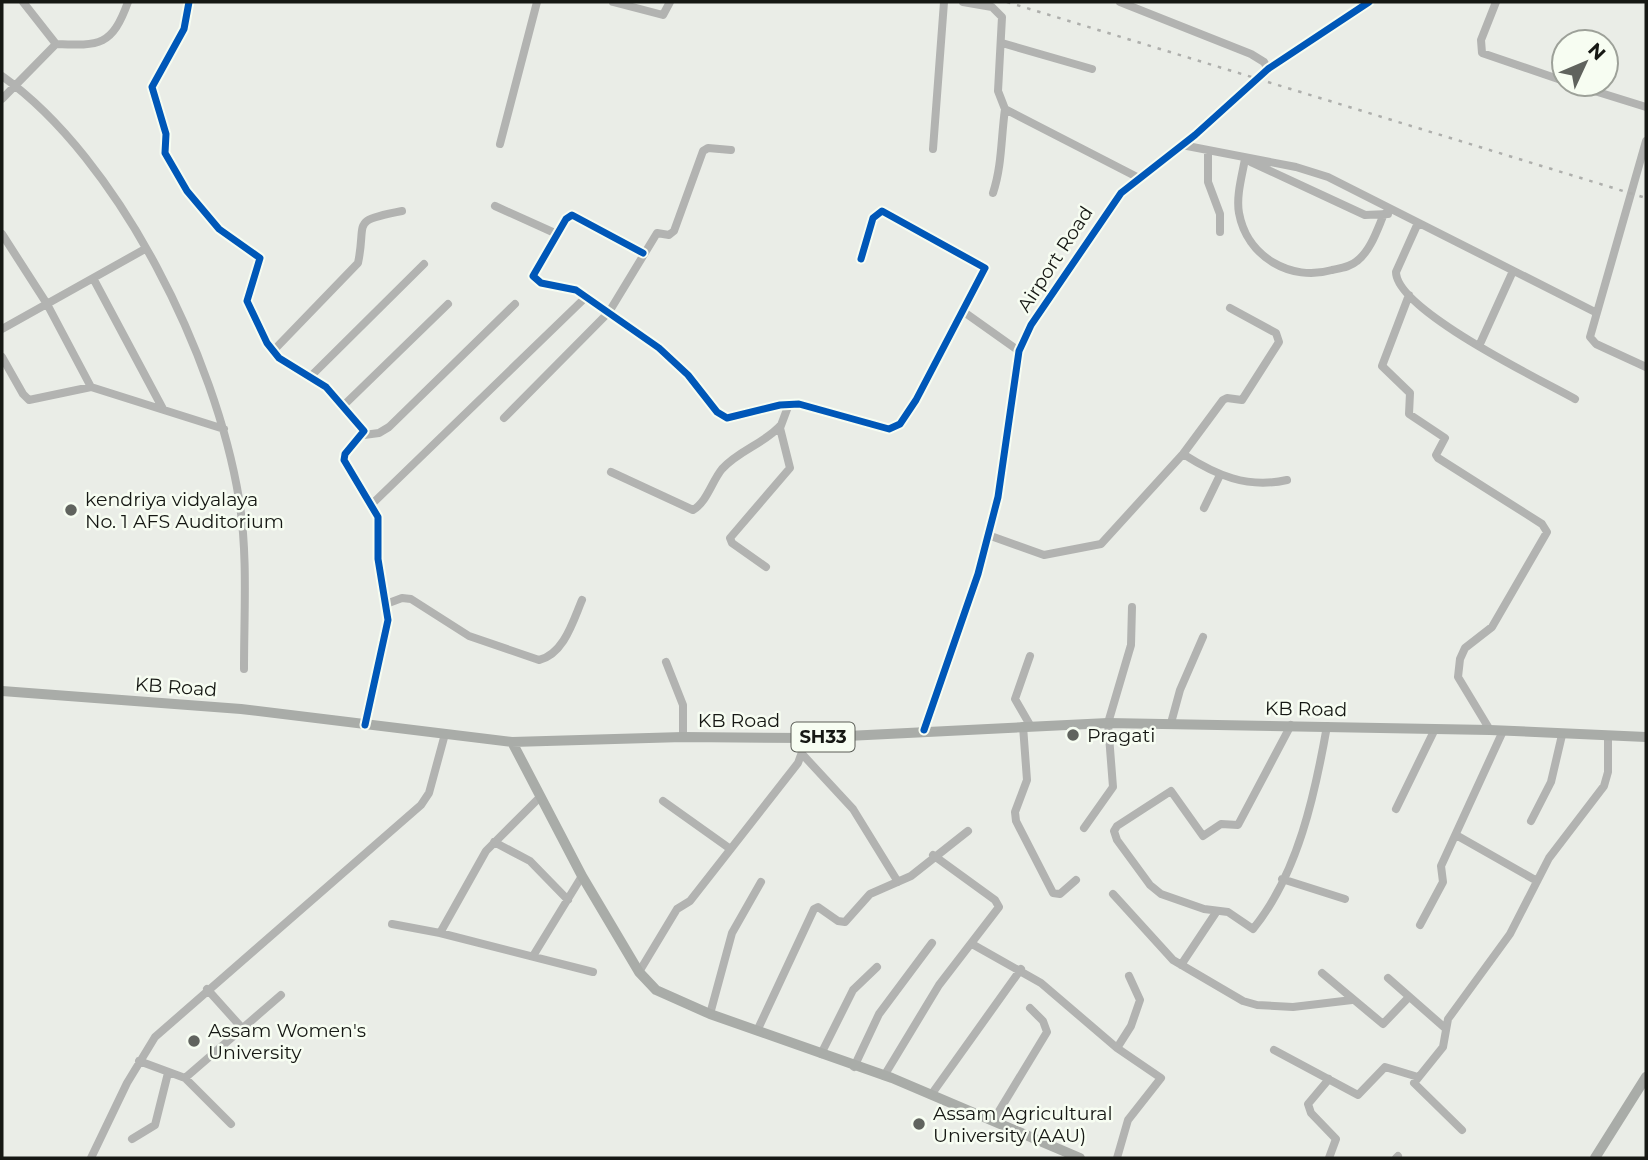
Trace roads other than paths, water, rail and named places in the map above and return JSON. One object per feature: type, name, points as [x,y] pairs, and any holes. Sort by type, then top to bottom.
[{"type":"main road","name":"KB Road","points":[[2,691],[241,709],[512,742],[683,737],[807,738],[924,730],[1108,723],[1490,730],[1646,737]]},
{"type":"main road","points":[[512,742],[582,876],[639,972],[663,995],[884,1076],[1080,1158]]},
{"type":"main road","points":[[1595,1158],[1642,1093],[1646,1076]]},
{"type":"street","points":[[23,2],[55,44]]},
{"type":"street","points":[[2,100],[55,44],[82,45],[104,41],[119,27],[128,2]]},
{"type":"street","points":[[189,2],[184,29],[152,88],[166,134],[165,153],[208,218],[227,236],[260,258],[247,301],[273,351],[287,363],[311,376],[344,405],[363,427],[363,435]]},
{"type":"street","points":[[500,144],[537,2]]},
{"type":"street","points":[[613,2],[663,15],[670,2]]},
{"type":"street","points":[[933,149],[944,2]]},
{"type":"street","points":[[963,2],[997,9],[1003,22],[998,91],[1005,109],[999,152],[1000,167],[993,193]]},
{"type":"street","points":[[1120,2],[1251,54],[1264,62],[1269,69]]},
{"type":"street","name":"Airport Road","points":[[924,730],[969,605],[988,535],[1001,476],[1019,351],[1031,325],[1116,199],[1269,69],[1369,2]]},
{"type":"street","points":[[1496,2],[1480,40],[1482,52],[1550,76]]},
{"type":"street","points":[[1002,43],[1092,69]]},
{"type":"street","points":[[2,76],[62,128],[100,174],[145,249],[192,345],[224,429],[241,517],[244,669]]},
{"type":"street","points":[[1617,98],[1646,107]]},
{"type":"street","points":[[1005,109],[1139,178]]},
{"type":"street","points":[[1646,141],[1591,332],[1592,341],[1646,367]]},
{"type":"street","points":[[1182,145],[1296,167],[1328,177],[1595,312]]},
{"type":"street","points":[[504,418],[609,312],[643,253],[659,232],[668,235],[674,231],[703,151],[708,148],[731,150]]},
{"type":"street","points":[[1208,150],[1208,183],[1220,214],[1220,232]]},
{"type":"street","points":[[1242,158],[1365,215],[1396,213]]},
{"type":"street","points":[[1242,158],[1239,201],[1241,221],[1264,256],[1291,272],[1313,275],[1354,263],[1368,248],[1384,214]]},
{"type":"street","points":[[495,206],[557,234]]},
{"type":"street","points":[[273,351],[358,263],[359,233],[364,224],[375,216],[402,211]]},
{"type":"street","points":[[643,253],[576,215],[568,216],[534,273],[535,279],[570,287],[609,312],[671,358],[722,416],[733,419],[789,404],[808,405],[881,428],[895,427],[916,400],[964,312],[984,273],[983,265],[882,211],[875,214],[861,260]]},
{"type":"street","points":[[1418,223],[1396,272],[1397,279],[1409,295],[1439,322],[1575,399]]},
{"type":"street","points":[[2,234],[47,304],[91,387]]},
{"type":"street","points":[[2,329],[145,249]]},
{"type":"street","points":[[311,376],[424,264]]},
{"type":"street","points":[[1479,346],[1513,271]]},
{"type":"street","points":[[93,278],[163,408]]},
{"type":"street","points":[[1409,295],[1382,366],[1410,393],[1409,414],[1445,438],[1436,455],[1438,458],[1542,524],[1547,532],[1492,627],[1469,644],[1460,659],[1458,677],[1490,730]]},
{"type":"street","points":[[372,504],[587,296]]},
{"type":"street","points":[[344,405],[448,304]]},
{"type":"street","points":[[365,725],[386,638],[386,604],[378,559],[378,517],[344,460],[345,454],[363,435],[379,433],[389,427],[515,304]]},
{"type":"street","points":[[988,535],[1044,555],[1096,546],[1111,535],[1183,454],[1223,400],[1227,397],[1242,400],[1279,342],[1276,334],[1230,308]]},
{"type":"street","points":[[964,312],[1019,351]]},
{"type":"street","points":[[2,356],[29,400],[91,387],[224,429]]},
{"type":"street","points":[[611,472],[693,510],[726,465],[765,440],[780,425],[789,404]]},
{"type":"street","points":[[766,568],[732,543],[730,538],[790,468],[780,425]]},
{"type":"street","points":[[1183,454],[1220,475],[1262,484],[1287,480]]},
{"type":"street","points":[[1204,508],[1220,475]]},
{"type":"street","points":[[386,604],[402,598],[411,599],[469,636],[539,660],[551,655],[559,646],[582,600]]},
{"type":"street","points":[[1084,828],[1113,787],[1108,723],[1131,645],[1132,607]]},
{"type":"street","points":[[1171,723],[1180,691],[1203,637]]},
{"type":"street","points":[[1030,656],[1015,699],[1026,726],[1027,787],[1014,812],[1016,821],[1054,893],[1062,892],[1076,880]]},
{"type":"street","points":[[666,662],[684,705],[683,737]]},
{"type":"street","points":[[1291,725],[1238,825],[1221,824],[1203,836],[1171,791],[1125,819],[1114,831],[1116,840],[1155,890],[1167,896],[1228,912],[1253,929],[1282,879],[1312,809],[1327,726]]},
{"type":"street","points":[[1396,809],[1434,729]]},
{"type":"street","points":[[1420,925],[1443,882],[1441,868],[1503,731]]},
{"type":"street","points":[[91,1158],[139,1062],[162,1030],[421,805],[429,793],[444,734]]},
{"type":"street","points":[[1531,821],[1551,782],[1562,735]]},
{"type":"street","points":[[1462,1129],[1417,1089],[1414,1083],[1443,1047],[1445,1028],[1464,993],[1510,934],[1553,852],[1604,786],[1608,772],[1608,737]]},
{"type":"street","points":[[639,972],[677,909],[690,901],[803,755],[807,738]]},
{"type":"street","points":[[803,755],[853,809],[898,882]]},
{"type":"street","points":[[440,933],[478,862],[494,842],[539,798]]},
{"type":"street","points":[[663,801],[729,848]]},
{"type":"street","points":[[757,1031],[814,909],[818,907],[838,921],[845,922],[870,894],[911,876],[933,855],[968,831]]},
{"type":"street","points":[[1455,835],[1537,881]]},
{"type":"street","points":[[494,842],[530,862],[568,900]]},
{"type":"street","points":[[884,1076],[939,985],[986,929],[999,905],[933,855]]},
{"type":"street","points":[[533,956],[582,876]]},
{"type":"street","points":[[1282,879],[1345,899]]},
{"type":"street","points":[[710,1014],[732,933],[761,881]]},
{"type":"street","points":[[1113,894],[1166,954],[1251,1004],[1293,1007],[1352,1000]]},
{"type":"street","points":[[1181,965],[1217,911]]},
{"type":"street","points":[[392,924],[440,933],[593,972]]},
{"type":"street","points":[[854,1067],[879,1014],[932,943]]},
{"type":"street","points":[[972,944],[1021,969],[1117,1048],[1157,1074],[1161,1080],[1128,1120],[1116,1158]]},
{"type":"street","points":[[821,1054],[853,990],[877,967]]},
{"type":"street","points":[[931,1095],[1021,969]]},
{"type":"street","points":[[1322,973],[1352,1000],[1385,1024],[1408,998]]},
{"type":"street","points":[[1117,1048],[1131,1026],[1140,1000],[1129,976]]},
{"type":"street","points":[[1388,978],[1445,1028]]},
{"type":"street","points":[[207,989],[242,1028]]},
{"type":"street","points":[[185,1078],[281,995]]},
{"type":"street","points":[[993,1121],[1047,1032],[1043,1021],[1030,1008]]},
{"type":"street","points":[[1274,1050],[1358,1095],[1385,1067],[1418,1077]]},
{"type":"street","points":[[139,1062],[185,1078],[231,1124]]},
{"type":"street","points":[[132,1139],[155,1125],[168,1073]]},
{"type":"street","points":[[1329,1079],[1308,1104],[1311,1113],[1336,1139],[1329,1158]]},
{"type":"railway","points":[[1007,2],[1646,198]]},
{"type":"place","name":"kendriya vidyalaya No. 1 AFS Auditorium","points":[[71,510]]},
{"type":"place","name":"Pragati","points":[[1073,735]]},
{"type":"place","name":"Assam Women's University","points":[[194,1041]]},
{"type":"place","name":"Assam Agricultural University (AAU)","points":[[919,1124]]}]
